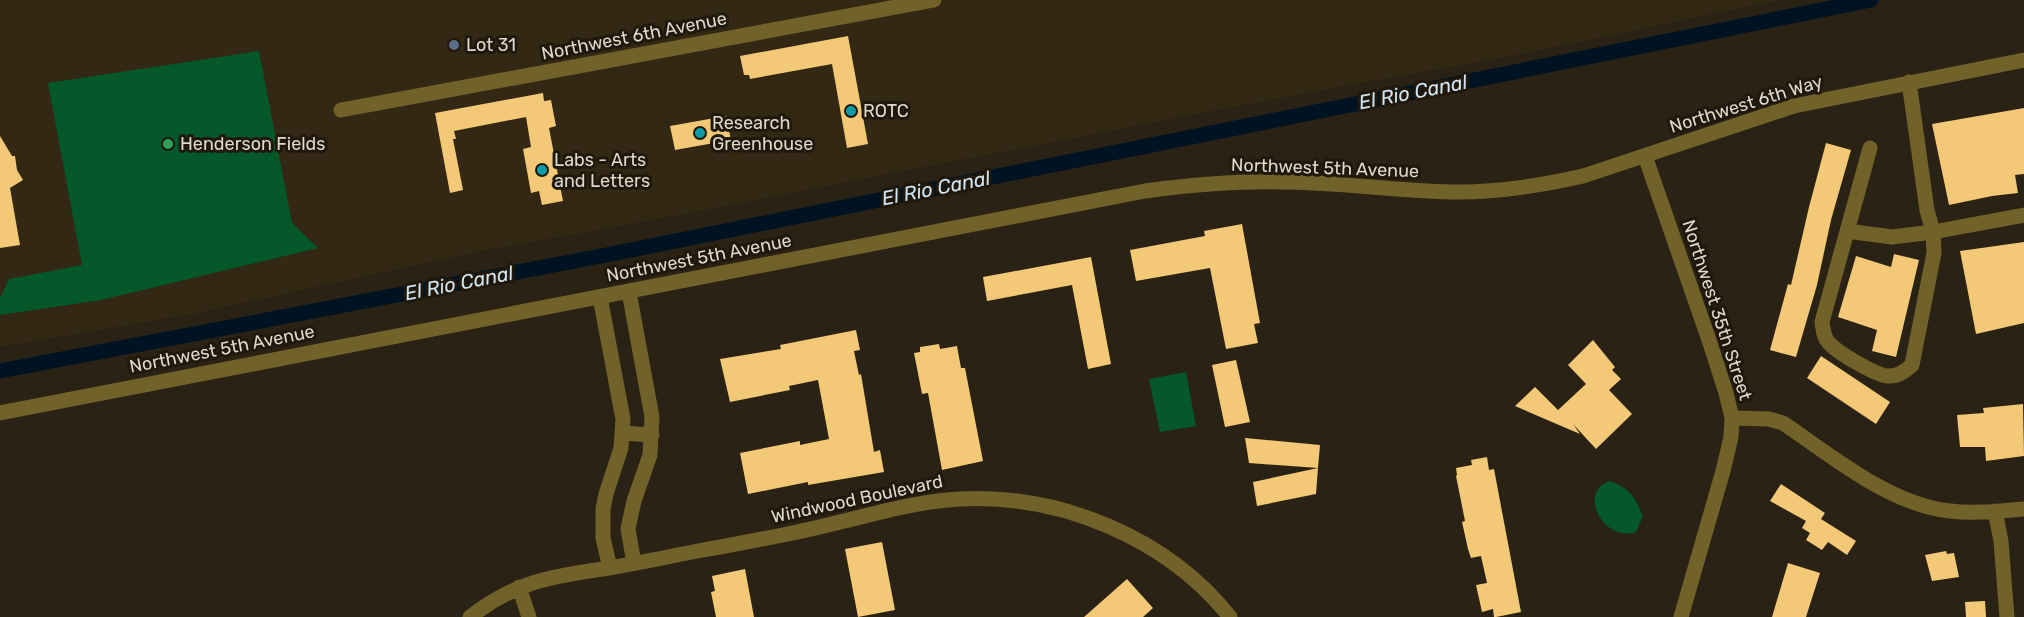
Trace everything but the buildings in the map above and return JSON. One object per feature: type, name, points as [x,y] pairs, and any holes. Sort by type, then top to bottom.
[{"type":"street","name":"Northwest 6th Avenue","points":[[341,111],[889,4],[934,0]]},
{"type":"street","name":"Northwest 6th Way","points":[[1482,191],[1510,190],[1583,176],[1794,106],[2024,60]]},
{"type":"street","points":[[1870,148],[1822,322],[1829,344],[1871,371],[1887,376],[1901,374],[1912,365],[1934,253],[1933,232],[1927,210],[1909,82]]},
{"type":"street","name":"Northwest 35th Street","points":[[1645,156],[1710,343],[1732,418],[1731,437],[1723,471],[1681,617]]},
{"type":"street","name":"Northwest 5th Avenue","points":[[0,413],[1111,197],[1190,185],[1282,182],[1450,192],[1482,191]]},
{"type":"street","points":[[1846,231],[1892,237],[1933,232],[2024,215]]},
{"type":"street","points":[[629,291],[650,400],[652,435],[650,455],[629,523],[634,563]]},
{"type":"street","points":[[600,297],[621,405],[623,433],[621,448],[603,508],[603,538],[610,568]]},
{"type":"street","points":[[1732,418],[1769,419],[1783,423],[1879,487],[1906,500],[1950,511],[2024,509]]},
{"type":"street","points":[[623,433],[652,435]]},
{"type":"street","name":"Windwood Boulevard","points":[[470,617],[519,587],[557,575],[610,568],[811,530],[928,502],[961,498],[1028,502],[1061,509],[1124,533],[1153,549],[1180,569],[1206,591],[1230,617]]},
{"type":"street","points":[[1995,511],[2001,541],[2007,617]]},
{"type":"street","points":[[519,587],[530,617]]},
{"type":"shaded area","points":[[0,0],[1779,0],[1517,55],[1321,90],[481,251],[192,314],[0,347]]},
{"type":"green space","name":"Henderson Fields","points":[[259,51],[292,223],[318,248],[101,300],[0,315],[0,298],[9,279],[82,265],[48,83]]},
{"type":"green space","points":[[1186,372],[1196,426],[1160,432],[1149,379]]},
{"type":"green space","points":[[1610,481],[1628,491],[1637,503],[1643,516],[1636,532],[1624,533],[1613,530],[1598,514],[1595,495],[1600,487]]},
{"type":"waterway","name":"El Rio Canal","points":[[0,371],[596,257],[1871,0]]},
{"type":"place","name":"Lot 31","points":[[454,45]]},
{"type":"place","name":"ROTC","points":[[851,111]]},
{"type":"place","name":"Research Greenhouse","points":[[700,133]]},
{"type":"place","name":"Henderson Fields","points":[[168,144]]},
{"type":"place","name":"Labs - Arts and Letters","points":[[542,170]]}]
